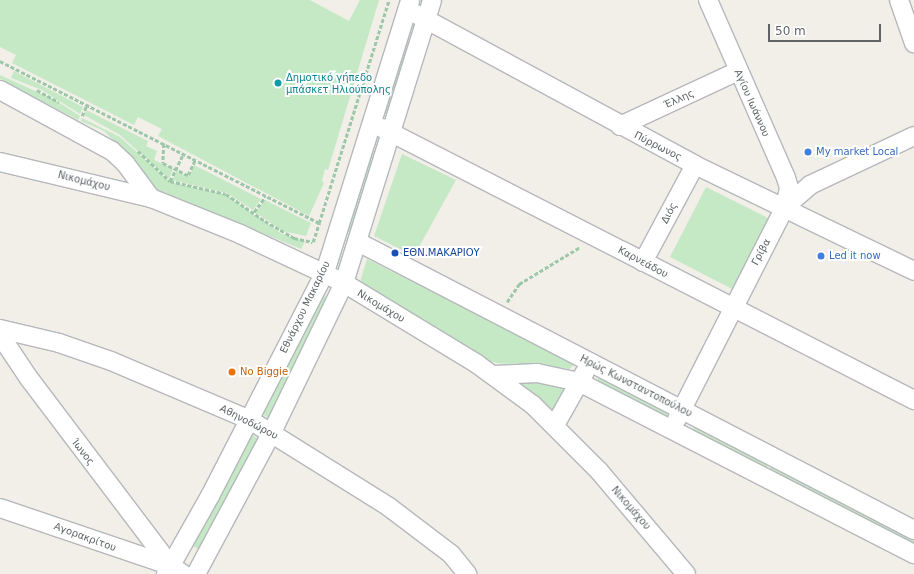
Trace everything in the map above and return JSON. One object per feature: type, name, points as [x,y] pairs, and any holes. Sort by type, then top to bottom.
[{"type":"street","points":[[196,574],[272,432],[344,283],[432,0]]},
{"type":"street","name":"Αγίου Ιωάννου","points":[[708,0],[786,178],[789,188],[785,207]]},
{"type":"street","points":[[898,0],[914,43]]},
{"type":"street","name":"Πύρρωνος","points":[[409,5],[427,20],[620,126],[695,165],[785,207],[914,271]]},
{"type":"street","name":"Εθνάρχου Μακαρίου","points":[[173,571],[325,272],[409,5]]},
{"type":"street","name":"Έλλης","points":[[620,126],[738,71]]},
{"type":"street","points":[[0,90],[112,151],[125,163],[150,198]]},
{"type":"street","name":"Καρνεάδου","points":[[372,123],[732,309],[914,400]]},
{"type":"street","name":"Γρίβα","points":[[671,430],[785,207],[810,185],[914,136]]},
{"type":"street","name":"Νικομάχου","points":[[0,162],[150,198],[240,234],[325,272],[344,283],[495,375],[555,425],[634,510],[686,574]]},
{"type":"street","name":"Διός","points":[[643,262],[695,165]]},
{"type":"street","name":"Ηρώς Κωνσταντοπούλου","points":[[358,242],[498,316],[682,409],[914,530]]},
{"type":"street","name":"Αθηνοδώρου","points":[[0,329],[59,343],[111,361],[250,420],[272,432],[389,507],[451,554],[467,574]]},
{"type":"street","name":"Ίωνος","points":[[0,334],[28,377],[173,571]]},
{"type":"street","points":[[555,425],[590,362]]},
{"type":"street","points":[[495,375],[537,373],[579,382],[914,554]]},
{"type":"street","name":"Αγορακρίτου","points":[[0,508],[173,571]]},
{"type":"path","points":[[133,147],[170,181],[226,194],[283,232],[313,242],[389,0]]},
{"type":"path","points":[[0,61],[87,104],[265,197],[320,223]]},
{"type":"path","points":[[35,89],[62,104]]},
{"type":"path","points":[[81,116],[87,104]]},
{"type":"path","points":[[77,114],[87,119]]},
{"type":"path","points":[[164,144],[163,163],[188,175],[195,160]]},
{"type":"path","points":[[170,181],[183,154]]},
{"type":"path","points":[[254,212],[265,197]]},
{"type":"path","points":[[498,316],[519,284],[596,238]]},
{"type":"green space","points":[[0,0],[310,0],[349,21],[360,0],[379,0],[328,170],[325,169],[322,181],[324,183],[309,216],[158,136],[162,129],[138,117],[134,125],[12,63],[16,55],[0,47]]},
{"type":"green space","points":[[411,40],[388,114],[386,114],[384,112],[406,42]]},
{"type":"green space","points":[[14,71],[83,107],[80,114],[42,90],[11,78]]},
{"type":"green space","points":[[0,75],[55,100],[80,116],[78,120],[0,79]]},
{"type":"green space","points":[[86,110],[148,141],[146,146],[157,151],[154,160],[173,169],[169,179],[120,135],[84,115]]},
{"type":"green space","points":[[82,118],[120,137],[170,182],[226,195],[282,234],[305,241],[301,249],[158,190],[104,131],[81,121]]},
{"type":"green space","points":[[372,150],[378,152],[353,233],[346,231]]},
{"type":"green space","points":[[402,154],[456,180],[414,256],[374,236]]},
{"type":"green space","points":[[194,165],[261,199],[253,210],[227,193],[172,180],[177,171],[189,177]]},
{"type":"green space","points":[[706,187],[770,219],[734,290],[670,257]]},
{"type":"green space","points":[[265,200],[311,223],[306,236],[283,231],[255,212]]},
{"type":"green space","points":[[367,259],[573,362],[574,365],[569,369],[497,363],[485,360],[360,282]]},
{"type":"green space","points":[[324,296],[332,300],[270,419],[262,414]]},
{"type":"green space","points":[[599,376],[671,413],[668,420],[596,383]]},
{"type":"green space","points":[[520,379],[563,385],[563,394],[555,410],[547,408],[519,385],[517,382]]},
{"type":"green space","points":[[695,425],[768,463],[765,470],[692,432]]},
{"type":"green space","points":[[252,435],[259,439],[200,550],[193,546]]},
{"type":"green space","points":[[772,465],[914,538],[914,547],[768,472]]},
{"type":"place","name":"Δημοτικό γήπεδο μπάσκετ Ηλιούπολης","points":[[278,83]]},
{"type":"place","name":"My market Local","points":[[808,152]]},
{"type":"place","name":"ΕΘΝ.ΜΑΚΑΡΙΟΥ","points":[[395,253]]},
{"type":"place","name":"Led it now","points":[[821,256]]},
{"type":"place","name":"Νο Biggie","points":[[232,372]]}]
